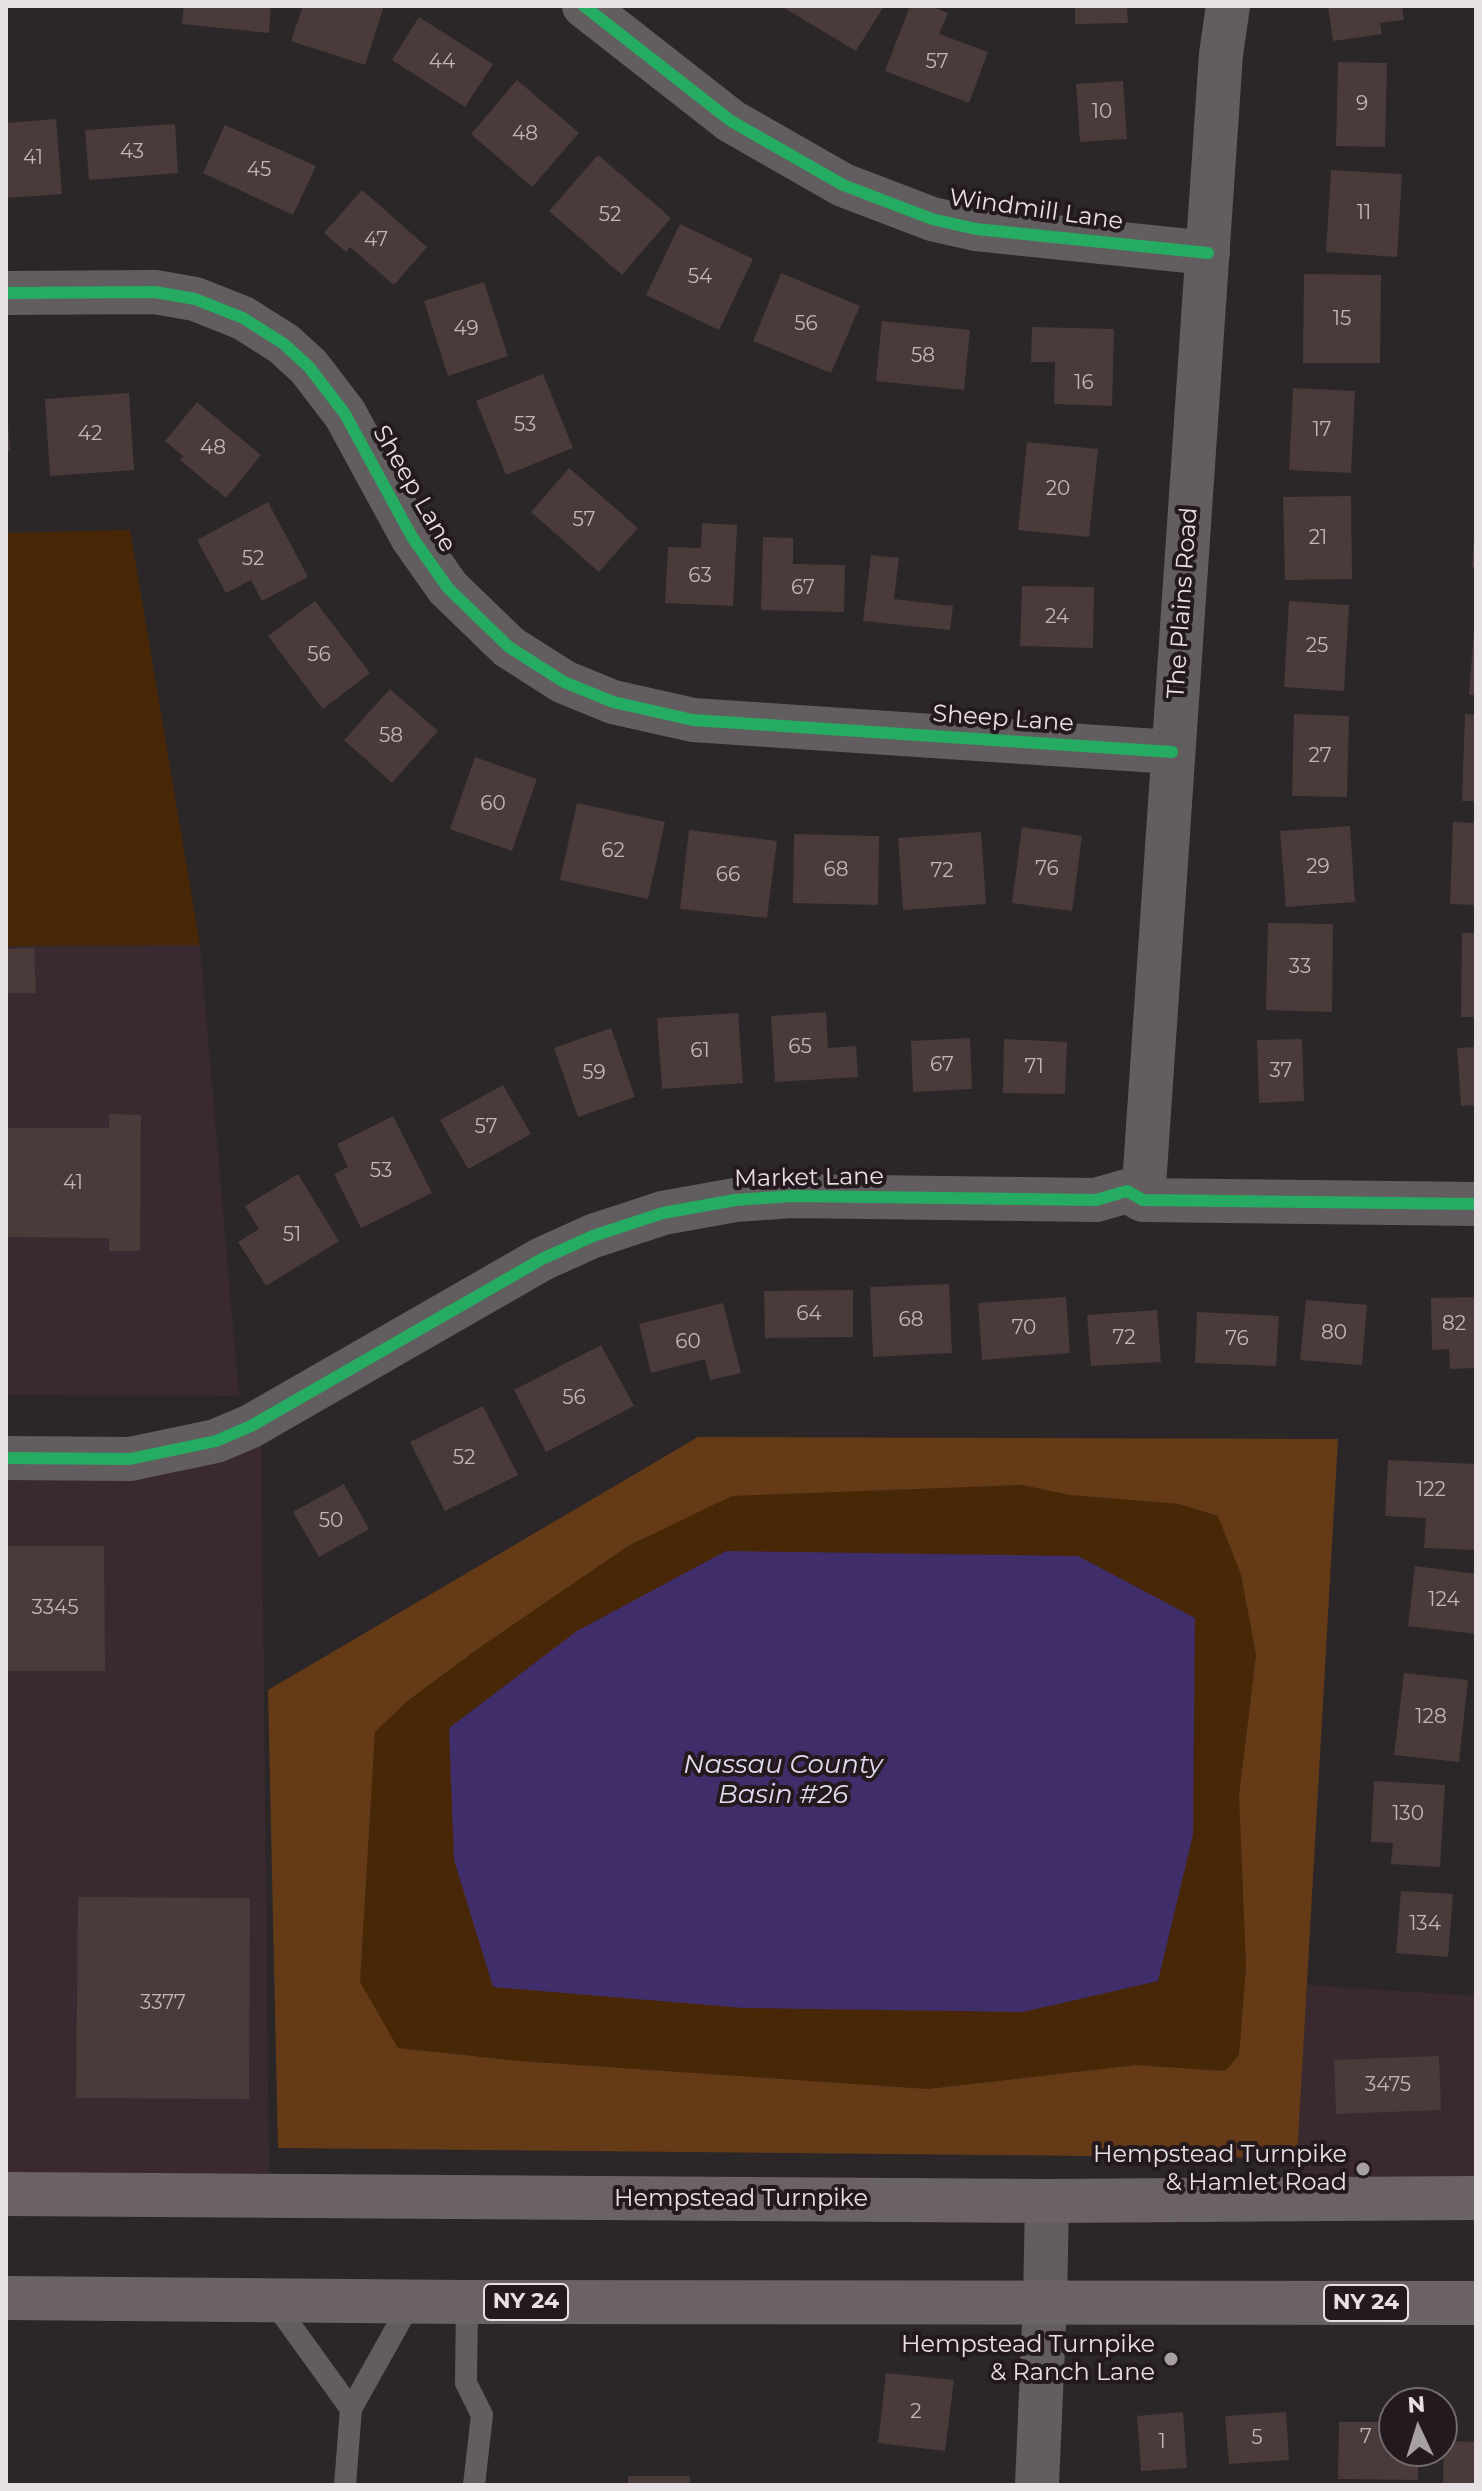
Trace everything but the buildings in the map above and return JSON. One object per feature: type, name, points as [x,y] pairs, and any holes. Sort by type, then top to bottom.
[{"type":"main road","name":"Hempstead Turnpike","points":[[6,2194],[1047,2201],[1476,2198]]},
{"type":"main road","name":"NY 24","points":[[6,2298],[467,2302],[1476,2303]]},
{"type":"street","name":"Windmill Lane","points":[[584,6],[731,121],[843,185],[932,219],[976,229],[1208,253]]},
{"type":"street","name":"The Plains Road","points":[[1143,1200],[1221,54],[1228,6]]},
{"type":"street","name":"Sheep Lane","points":[[6,293],[155,292],[195,299],[243,318],[284,344],[309,367],[345,414],[412,537],[448,588],[509,647],[564,682],[613,702],[693,720],[1172,752]]},
{"type":"street","name":"Market Lane","points":[[6,1458],[130,1459],[216,1441],[251,1426],[542,1259],[593,1236],[663,1213],[735,1200],[792,1196],[1096,1200],[1127,1191],[1143,1200],[1476,1204]]},
{"type":"street","points":[[1037,2485],[1047,2201]]},
{"type":"lane","points":[[272,2300],[351,2409]]},
{"type":"lane","points":[[345,2485],[351,2409],[412,2300]]},
{"type":"lane","points":[[467,2302],[466,2383],[482,2415],[474,2485]]},
{"type":"shaded area","points":[[130,530],[200,945],[6,946],[6,533]]},
{"type":"shaded area","points":[[200,945],[239,1396],[6,1395],[6,946]]},
{"type":"shaded area","points":[[261,1409],[269,2173],[6,2175],[6,1445],[123,1445]]},
{"type":"shaded area","points":[[698,1437],[1338,1439],[1297,2158],[278,2148],[268,1690]],"holes":[[[1022,1485],[1070,1495],[1179,1504],[1218,1516],[1241,1575],[1256,1655],[1239,1795],[1246,1967],[1239,2055],[1225,2071],[1136,2065],[928,2089],[520,2061],[398,2048],[360,1982],[375,1732],[406,1702],[628,1546],[732,1496]]]},
{"type":"shaded area","name":"Nassau County Basin #26","points":[[1022,1485],[1070,1495],[1179,1504],[1218,1516],[1241,1575],[1256,1655],[1239,1795],[1246,1967],[1239,2055],[1225,2071],[1136,2065],[928,2089],[520,2061],[398,2048],[360,1983],[375,1731],[406,1702],[628,1546],[732,1496]]},
{"type":"shaded area","points":[[1307,1985],[1476,1996],[1476,2193],[1295,2190]]},
{"type":"water","name":"Nassau County Basin #26","points":[[726,1551],[1078,1556],[1195,1618],[1193,1835],[1158,1981],[1023,2012],[744,2008],[493,1987],[454,1860],[449,1728],[577,1631]]},
{"type":"cycle path","points":[[584,6],[731,121],[843,185],[932,219],[976,229],[1208,253]]},
{"type":"cycle path","points":[[6,293],[155,292],[195,299],[243,318],[284,344],[309,367],[345,414],[412,537],[448,588],[509,647],[564,682],[613,702],[693,720],[1172,752]]},
{"type":"cycle path","points":[[6,1458],[130,1459],[216,1441],[251,1426],[542,1259],[593,1236],[663,1213],[735,1200],[792,1196],[1096,1200],[1127,1191],[1143,1200],[1476,1204]]},
{"type":"place","name":"Hempstead Turnpike & Hamlet Road","points":[[1363,2169]]},
{"type":"place","name":"Hempstead Turnpike & Ranch Lane","points":[[1171,2359]]}]
